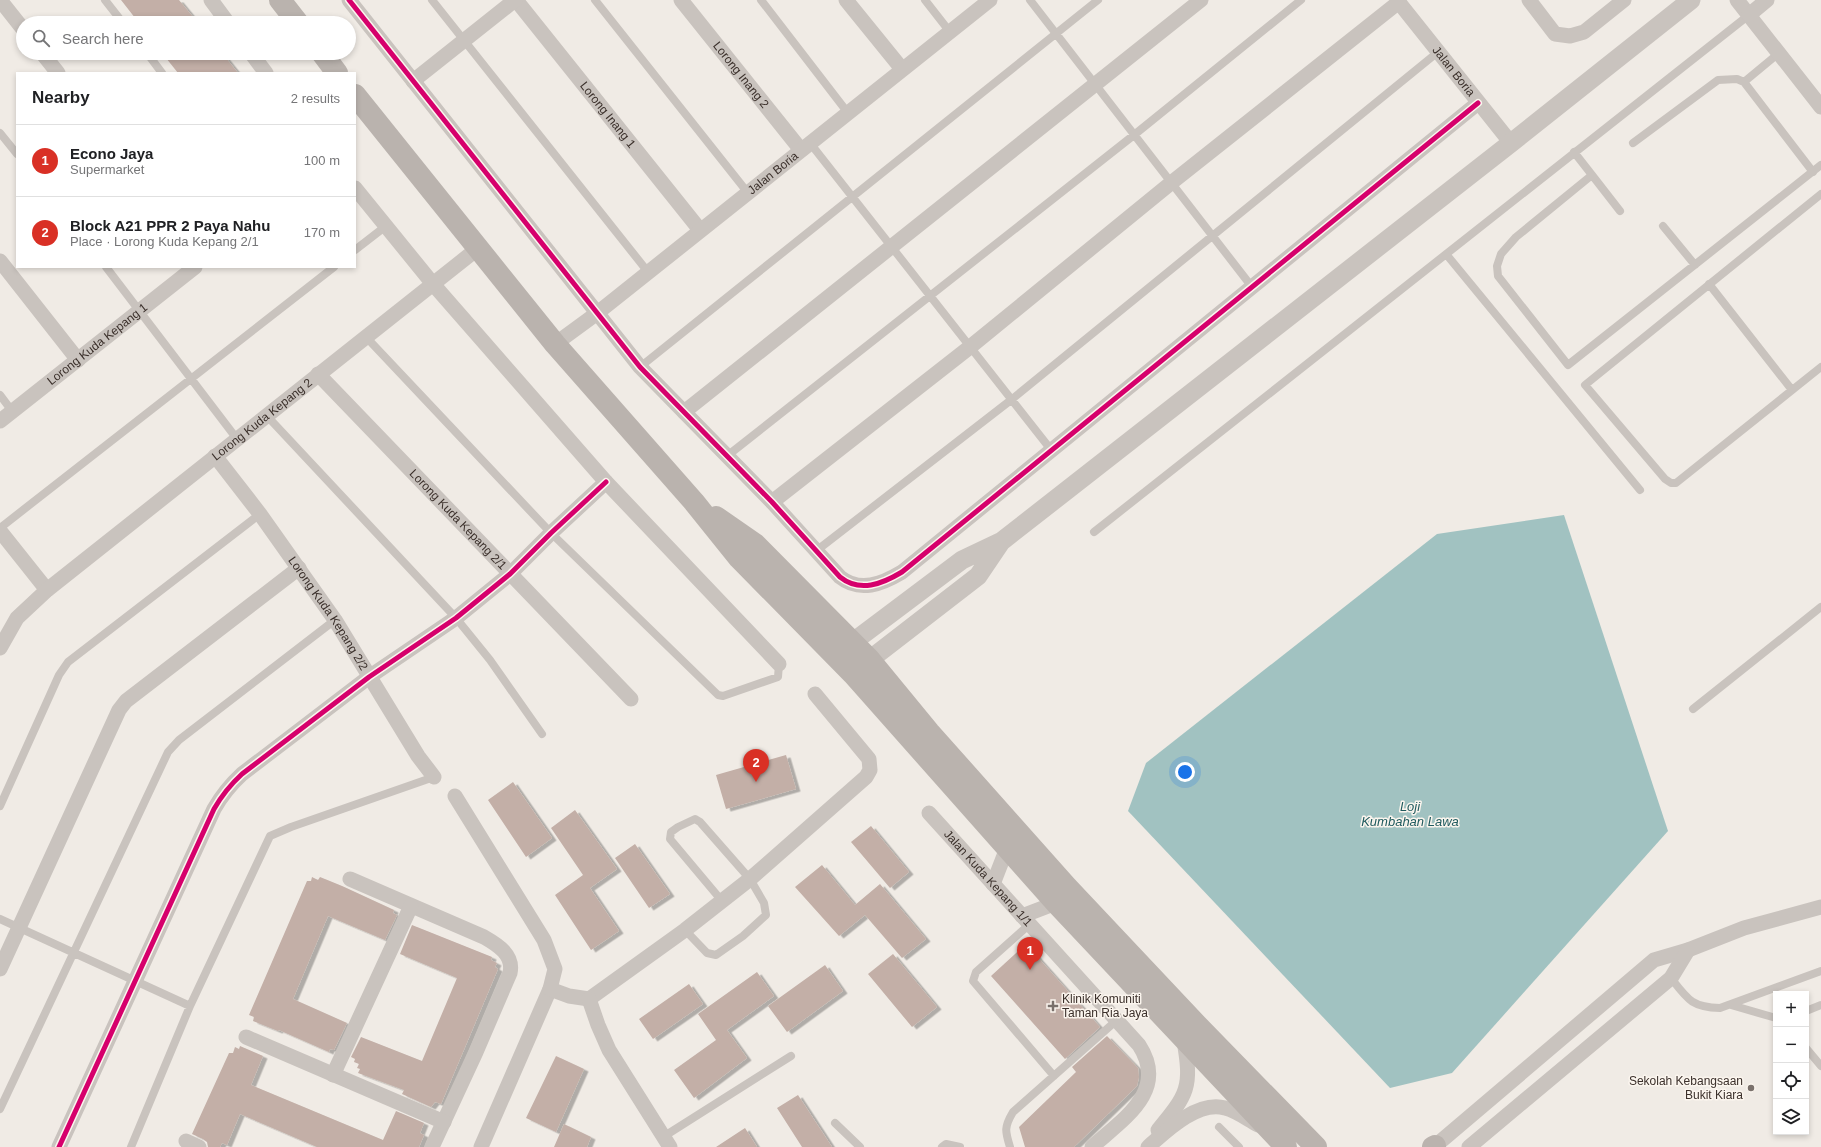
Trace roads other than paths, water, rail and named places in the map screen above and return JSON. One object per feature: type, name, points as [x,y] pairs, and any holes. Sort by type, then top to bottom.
[{"type":"main road","points":[[280,0],[293,16]]},
{"type":"main road","points":[[328,60],[337,72]]},
{"type":"main road","points":[[356,96],[477,249],[555,344],[694,502],[755,544],[844,649],[853,674],[1056,903],[1184,1041],[1281,1142]]},
{"type":"main road","points":[[844,649],[869,659],[930,732],[1067,887],[1197,1025],[1316,1147]]},
{"type":"street","points":[[0,0],[16,20]]},
{"type":"street","points":[[211,0],[223,16]]},
{"type":"street","points":[[349,0],[596,314],[640,367],[772,502],[848,584],[857,587],[893,578],[902,572],[1478,103]]},
{"type":"street","points":[[413,81],[515,0]]},
{"type":"street","name":"Lorong Inang 1","points":[[515,0],[700,230]]},
{"type":"street","name":"Lorong Inang 2","points":[[681,0],[806,147]]},
{"type":"street","points":[[846,0],[902,70]]},
{"type":"street","name":"Jalan Boria","points":[[555,344],[596,314],[990,0]]},
{"type":"street","points":[[684,412],[1201,0]]},
{"type":"street","points":[[1529,0],[1555,34],[1570,36],[1584,32],[1615,3]]},
{"type":"street","points":[[844,649],[962,560],[1002,541],[1511,143],[1691,0]]},
{"type":"street","points":[[1737,0],[1821,107]]},
{"type":"street","points":[[1748,14],[1767,0]]},
{"type":"street","points":[[772,502],[970,347],[1398,1]]},
{"type":"street","name":"Jalan Boria","points":[[1398,1],[1511,143]]},
{"type":"street","points":[[48,60],[57,72]]},
{"type":"street","points":[[256,60],[265,72]]},
{"type":"street","points":[[356,189],[433,284],[606,482],[780,664]]},
{"type":"street","name":"Lorong Kuda Kepang 2","points":[[0,648],[23,610],[477,249]]},
{"type":"street","points":[[0,261],[78,360]]},
{"type":"street","name":"Lorong Kuda Kepang 1","points":[[0,421],[194,268]]},
{"type":"street","name":"Lorong Kuda Kepang 2/1","points":[[318,374],[631,699]]},
{"type":"street","name":"Lorong Kuda Kepang 2/2","points":[[215,456],[260,514],[335,620],[418,756],[434,777]]},
{"type":"street","points":[[59,1147],[220,797],[242,774],[369,677],[456,618],[510,574],[551,533],[606,482]]},
{"type":"street","points":[[0,530],[47,590]]},
{"type":"street","points":[[853,674],[869,659],[978,576],[1002,541]]},
{"type":"street","points":[[0,969],[119,710],[126,701],[299,568]]},
{"type":"street","points":[[550,990],[569,996],[589,999],[685,930],[750,879],[866,777],[870,770],[869,759],[815,694]]},
{"type":"street","points":[[455,796],[544,940],[555,969],[550,990],[481,1147]]},
{"type":"street","name":"Jalan Kuda Kepang 1/1","points":[[929,813],[1139,1045],[1145,1054],[1149,1064],[1150,1078],[1144,1096],[1134,1109],[1092,1147]]},
{"type":"street","points":[[993,884],[1007,848]]},
{"type":"street","points":[[350,879],[484,937],[498,945],[506,953],[511,966],[476,1052],[432,1147]]},
{"type":"street","points":[[1026,920],[1056,903]]},
{"type":"street","points":[[333,1075],[411,906]]},
{"type":"street","points":[[1434,1147],[1654,960],[1688,950],[1744,928],[1821,907]]},
{"type":"street","points":[[1468,1147],[1671,978],[1688,950]]},
{"type":"street","points":[[589,999],[609,1050],[665,1143]]},
{"type":"street","points":[[246,1037],[444,1122]]},
{"type":"street","points":[[1143,1147],[1179,1105],[1186,1090],[1188,1062],[1184,1041]]},
{"type":"street","points":[[1148,1147],[1170,1128],[1189,1115],[1210,1106],[1224,1107],[1235,1111],[1281,1142]]},
{"type":"lane","points":[[105,0],[118,16]]},
{"type":"lane","points":[[432,0],[648,272]]},
{"type":"lane","points":[[595,0],[748,193]]},
{"type":"lane","points":[[761,0],[848,113]]},
{"type":"lane","points":[[925,0],[950,32]]},
{"type":"lane","points":[[1030,0],[1252,287]]},
{"type":"lane","points":[[640,367],[1098,0]]},
{"type":"lane","points":[[727,456],[1134,135],[1301,0]]},
{"type":"lane","points":[[1094,532],[1748,14]]},
{"type":"lane","points":[[816,551],[1011,400],[1438,52]]},
{"type":"lane","points":[[1744,82],[1779,53]]},
{"type":"lane","points":[[152,60],[161,72]]},
{"type":"lane","points":[[1633,143],[1718,80],[1737,79],[1744,82],[1812,172]]},
{"type":"lane","points":[[0,133],[16,153]]},
{"type":"lane","points":[[806,147],[852,196],[1052,451]]},
{"type":"lane","points":[[1574,152],[1620,211]]},
{"type":"lane","points":[[1592,175],[1516,236],[1501,254],[1498,266],[1498,276],[1568,365],[1821,166]]},
{"type":"lane","points":[[1821,194],[1585,385],[1665,479],[1671,483],[1676,483],[1821,367]]},
{"type":"lane","points":[[356,249],[386,226]]},
{"type":"lane","points":[[1663,226],[1695,265]]},
{"type":"lane","points":[[1446,254],[1640,490]]},
{"type":"lane","points":[[107,268],[237,439]]},
{"type":"lane","points":[[0,530],[333,268]]},
{"type":"lane","points":[[1709,284],[1792,390]]},
{"type":"lane","points":[[366,337],[551,533],[718,696],[724,696],[778,677],[780,664]]},
{"type":"lane","points":[[0,395],[12,411]]},
{"type":"lane","points":[[267,416],[456,618],[490,660],[542,734]]},
{"type":"lane","points":[[0,806],[59,674],[68,662],[260,514]]},
{"type":"lane","points":[[1693,709],[1821,607]]},
{"type":"lane","points":[[0,1109],[72,952],[161,765],[172,746],[335,620]]},
{"type":"lane","points":[[131,1147],[190,1006],[270,836],[291,827],[434,777]]},
{"type":"lane","points":[[685,930],[707,953],[716,955],[743,936],[766,915],[764,903],[750,879],[700,822],[695,819],[671,832],[670,838],[722,901]]},
{"type":"lane","points":[[0,919],[190,1006]]},
{"type":"lane","points":[[1026,920],[976,972],[973,981],[1054,1076]]},
{"type":"lane","points":[[1671,978],[1683,994],[1693,1003],[1703,1007],[1720,1008],[1732,1005],[1821,970]]},
{"type":"lane","points":[[1732,1005],[1773,1017]]},
{"type":"lane","points":[[1809,1010],[1821,1005]]},
{"type":"lane","points":[[1010,1147],[1005,1132],[1006,1123],[1013,1112],[1116,1020]]},
{"type":"lane","points":[[1809,1052],[1821,1066]]},
{"type":"lane","points":[[665,1143],[791,1056]]},
{"type":"lane","points":[[835,1123],[860,1147]]},
{"type":"lane","points":[[1219,1127],[1239,1147]]},
{"type":"lane","points":[[942,1147],[946,1144],[960,1147]]},
{"type":"water","name":"Loji Kumbahan Lawa","points":[[1564,515],[1668,831],[1452,1073],[1390,1088],[1128,811],[1146,763],[1437,534]]},
{"type":"place","name":"Block A21 PPR 2 Paya Nahu","points":[[756,782]]},
{"type":"place","name":"Econo Jaya","points":[[1030,970]]},
{"type":"place","name":"Klinik Komuniti Taman Ria Jaya","points":[[1053,1006]]},
{"type":"place","name":"Sekolah Kebangsaan Bukit Kiara","points":[[1751,1088]]}]
